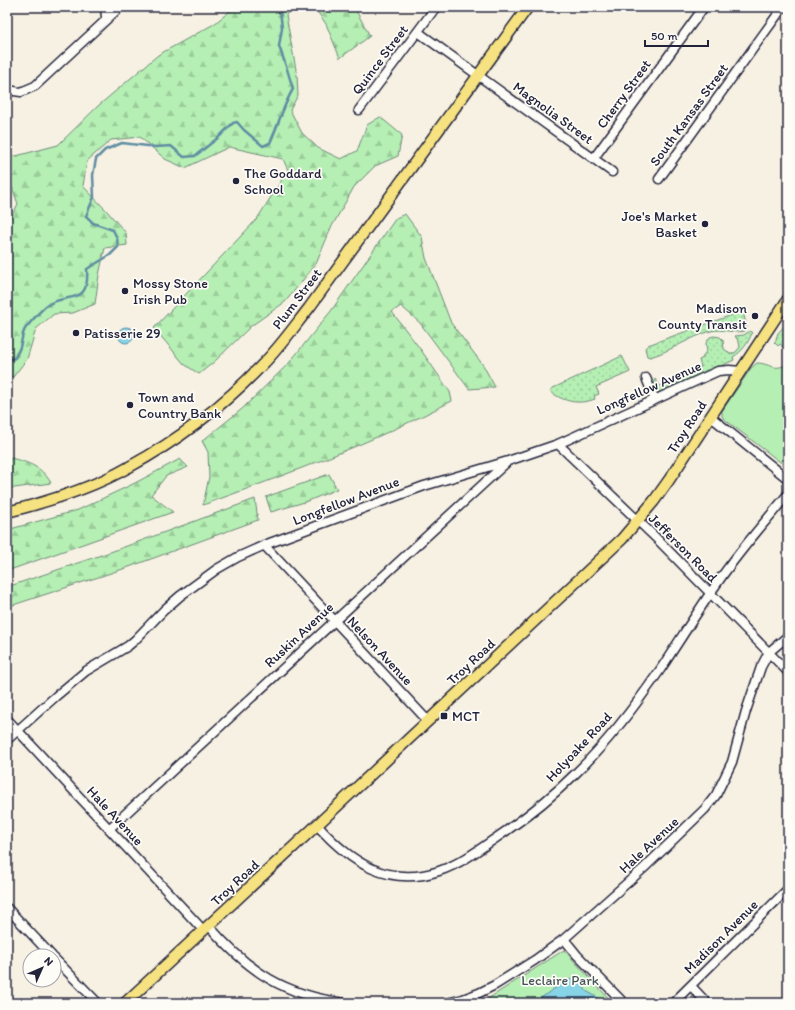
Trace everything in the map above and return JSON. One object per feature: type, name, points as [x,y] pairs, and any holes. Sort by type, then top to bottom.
[{"type":"main road","name":"Plum Street","points":[[7,512],[46,501],[128,468],[183,434],[205,418],[240,388],[288,336],[528,7]]},
{"type":"main road","name":"Troy Road","points":[[124,1003],[318,825],[622,539],[638,521],[669,480],[788,299]]},
{"type":"street","points":[[105,7],[106,18]]},
{"type":"street","points":[[7,90],[21,92],[35,86],[106,18],[120,7]]},
{"type":"street","name":"Quince Street","points":[[359,110],[436,7]]},
{"type":"street","name":"Cherry Street","points":[[594,158],[704,7]]},
{"type":"street","name":"South Kansas Street","points":[[659,179],[783,7]]},
{"type":"street","name":"Magnolia Street","points":[[418,32],[612,172]]},
{"type":"street","name":"Longfellow Avenue","points":[[7,740],[86,671],[128,646],[140,636],[164,610],[197,583],[238,557],[264,545],[424,486],[508,461],[558,444],[718,371],[741,371]]},
{"type":"street","points":[[646,378],[655,400]]},
{"type":"street","points":[[711,417],[788,479]]},
{"type":"street","name":"Jefferson Road","points":[[558,444],[638,521],[788,672]]},
{"type":"street","name":"Ruskin Avenue","points":[[109,829],[508,461]]},
{"type":"street","name":"Holyoake Road","points":[[318,825],[335,845],[347,855],[359,862],[383,872],[398,876],[425,875],[455,864],[507,830],[555,793],[596,752],[634,706],[737,555],[758,528],[788,494]]},
{"type":"street","name":"Nelson Avenue","points":[[264,545],[428,721]]},
{"type":"street","name":"Hale Avenue","points":[[447,1003],[479,993],[495,985],[535,960],[564,939],[644,868],[705,809],[716,795],[732,762],[761,667],[769,652],[788,636]]},
{"type":"street","name":"Hale Avenue","points":[[7,719],[109,829],[207,928],[233,952],[265,977],[298,993],[319,999],[345,1003]]},
{"type":"street","name":"Madison Avenue","points":[[673,1003],[788,889]]},
{"type":"street","points":[[7,908],[45,948]]},
{"type":"street","points":[[564,939],[577,955],[624,1003]]},
{"type":"street","points":[[62,966],[98,1003]]},
{"type":"street","points":[[691,986],[707,1003]]},
{"type":"green space","points":[[235,7],[293,7],[286,15],[297,75],[298,95],[290,110],[302,133],[318,148],[341,159],[357,151],[367,125],[380,117],[402,135],[398,156],[375,166],[354,187],[331,228],[316,264],[285,302],[251,326],[214,362],[199,374],[184,364],[154,328],[257,219],[288,170],[283,159],[229,147],[185,168],[165,159],[140,137],[111,140],[87,161],[83,186],[126,233],[127,245],[105,248],[95,304],[73,313],[54,314],[36,329],[27,359],[13,377],[7,375],[7,224],[18,204],[11,184],[7,180],[7,156],[16,156],[58,145],[98,106],[158,55],[214,24]]},
{"type":"green space","points":[[314,7],[354,7],[370,36],[340,58],[326,24]]},
{"type":"green space","points":[[405,214],[422,237],[426,258],[451,323],[483,365],[495,387],[469,389],[420,323],[401,306],[392,312],[450,392],[452,401],[391,431],[298,470],[203,505],[209,477],[208,452],[202,441],[242,409],[289,363],[331,311],[396,218]]},
{"type":"green space","points":[[746,310],[744,316],[747,328],[745,331],[711,331],[658,354],[650,357],[647,356],[645,348],[648,345]]},
{"type":"green space","points":[[788,322],[788,345],[782,347],[780,344],[778,346],[774,342],[776,341],[778,333]]},
{"type":"green space","points":[[750,331],[752,333],[749,340],[737,355],[733,357],[734,360],[664,392],[659,392],[655,388],[655,379],[660,386],[701,367],[699,360],[703,358],[707,350],[706,343],[710,337],[720,337],[723,340],[724,349],[731,354],[736,352],[740,347],[735,336],[744,335]]},
{"type":"green space","points":[[622,356],[630,372],[596,387],[599,394],[594,396],[595,399],[583,402],[572,402],[551,392],[551,389]]},
{"type":"green space","points":[[757,363],[775,367],[788,364],[788,468],[722,416],[722,411],[751,368]]},
{"type":"green space","points":[[7,457],[38,468],[51,483],[7,489]]},
{"type":"green space","points":[[180,459],[188,467],[166,476],[151,495],[173,512],[7,571],[7,530],[78,510],[135,483]]},
{"type":"green space","points":[[329,474],[337,489],[308,501],[271,512],[266,497]]},
{"type":"green space","points":[[255,499],[258,520],[129,567],[7,607],[7,587],[116,550]]},
{"type":"green space","name":"Leclaire Park","points":[[564,950],[613,1003],[480,1003],[483,1002]]},
{"type":"water","points":[[126,327],[132,329],[134,335],[132,341],[126,343],[120,341],[118,335],[120,329]]},
{"type":"water","points":[[571,979],[584,987],[586,991],[602,1000],[604,1003],[534,1003],[552,990]]},
{"type":"waterway","points":[[7,360],[15,358],[25,329],[41,310],[61,299],[81,294],[85,289],[87,281],[87,269],[110,255],[118,247],[117,238],[113,230],[93,223],[86,216],[94,197],[93,175],[96,159],[105,150],[122,143],[156,147],[171,146],[184,157],[195,156],[219,137],[233,123],[237,122],[263,146],[270,143],[286,102],[293,89],[279,46],[282,28],[280,10],[283,7]]},
{"type":"place","name":"The Goddard School","points":[[236,181]]},
{"type":"place","name":"Joe's Market Basket","points":[[705,224]]},
{"type":"place","name":"Mossy Stone Irish Pub","points":[[125,291]]},
{"type":"place","name":"Madison County Transit","points":[[755,316]]},
{"type":"place","name":"Patisserie 29","points":[[76,333]]},
{"type":"place","name":"Town and Country Bank","points":[[130,405]]},
{"type":"place","name":"MCT","points":[[444,716]]}]
